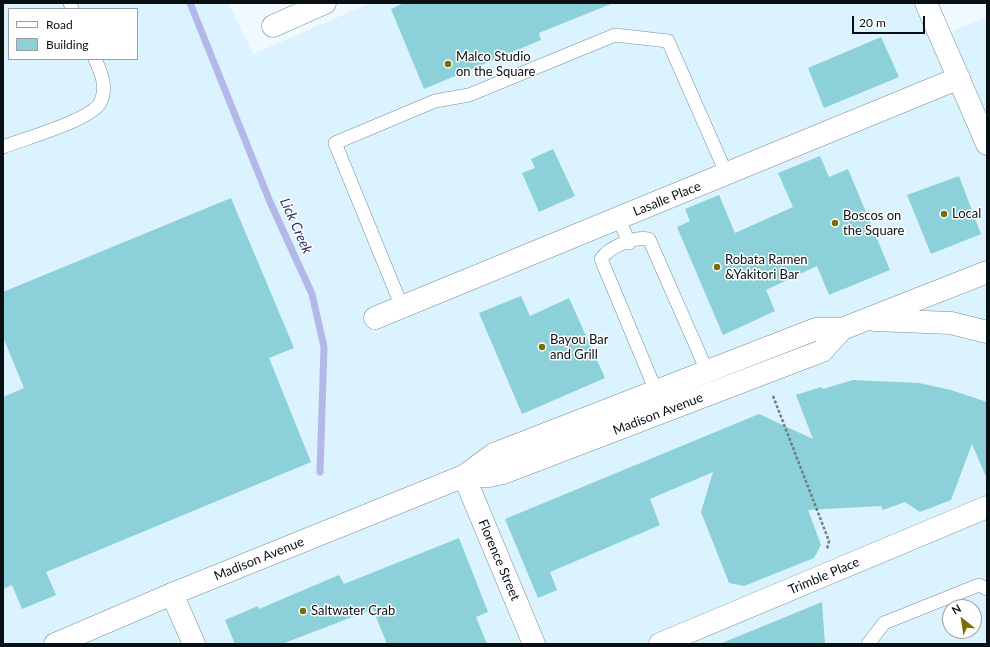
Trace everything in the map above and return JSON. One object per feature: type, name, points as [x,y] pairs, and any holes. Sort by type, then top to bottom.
[{"type":"street","points":[[273,26],[324,3]]},
{"type":"street","points":[[926,3],[987,144]]},
{"type":"street","name":"Lasalle Place","points":[[375,318],[727,175],[959,78]]},
{"type":"street","name":"Madison Avenue","points":[[55,644],[172,594],[464,476],[494,454],[816,329],[842,329],[987,272]]},
{"type":"street","points":[[864,320],[951,323],[987,332]]},
{"type":"street","name":"Madison Avenue","points":[[464,476],[490,476],[503,473],[822,351],[842,329]]},
{"type":"street","name":"Florence Street","points":[[464,476],[534,644]]},
{"type":"street","name":"Trimble Place","points":[[660,644],[987,507]]},
{"type":"street","points":[[172,594],[194,644]]},
{"type":"lane","points":[[402,307],[335,143],[435,101],[469,95],[615,35],[668,41],[727,175]]},
{"type":"lane","points":[[3,146],[83,118],[100,104],[104,86],[95,60]]},
{"type":"lane","points":[[619,219],[629,243]]},
{"type":"lane","points":[[656,391],[601,259],[606,252],[641,237],[649,239],[707,371]]},
{"type":"lane","points":[[868,644],[884,623],[979,585],[987,589]]},
{"type":"path","points":[[773,396],[829,541],[826,556]]},
{"type":"shaded area","points":[[3,3],[228,3],[253,54],[370,3],[925,3],[940,37],[987,17],[987,644],[3,644]]},
{"type":"building","name":"Malco Studio on the Square","points":[[404,3],[611,4],[539,33],[541,40],[424,89],[391,9]]},
{"type":"building","points":[[881,37],[899,77],[824,108],[808,68]]},
{"type":"building","points":[[553,149],[575,196],[539,212],[522,173],[535,168],[531,159]]},
{"type":"building","points":[[820,156],[829,177],[848,169],[890,270],[829,295],[817,266],[766,290],[775,311],[723,335],[677,227],[690,221],[685,209],[719,195],[735,233],[793,207],[778,173]]},
{"type":"building","name":"Local","points":[[959,176],[981,234],[931,254],[907,195]]},
{"type":"building","points":[[231,198],[294,348],[269,358],[311,462],[46,572],[56,595],[22,609],[12,585],[3,589],[3,397],[24,388],[3,337],[3,292]]},
{"type":"building","name":"Bayou Bar and Grill","points":[[521,296],[530,316],[569,298],[605,378],[522,414],[479,313]]},
{"type":"building","points":[[853,380],[919,383],[951,390],[987,402],[987,479],[972,444],[951,500],[920,512],[905,502],[883,510],[881,506],[808,510],[821,545],[814,558],[744,586],[729,583],[701,512],[713,472],[650,499],[660,525],[550,572],[557,590],[538,598],[505,519],[759,414],[813,439],[796,395],[821,387],[823,389]]},
{"type":"building","points":[[459,538],[488,612],[476,617],[487,644],[387,644],[373,609],[282,644],[235,644],[225,620],[258,606],[259,609],[339,575],[344,584]]},
{"type":"building","points":[[822,602],[825,644],[722,644],[722,643]]},
{"type":"waterway","name":"Lick Creek","points":[[190,3],[270,202],[312,294],[324,347],[320,472]]},
{"type":"place","name":"Malco Studio on the Square","points":[[448,64]]},
{"type":"place","name":"Local","points":[[944,214]]},
{"type":"place","name":"Boscos on the Square","points":[[835,223]]},
{"type":"place","name":"Robata Ramen &Yakitori Bar","points":[[717,267]]},
{"type":"place","name":"Bayou Bar and Grill","points":[[542,347]]},
{"type":"place","name":"Saltwater Crab","points":[[303,611]]}]
